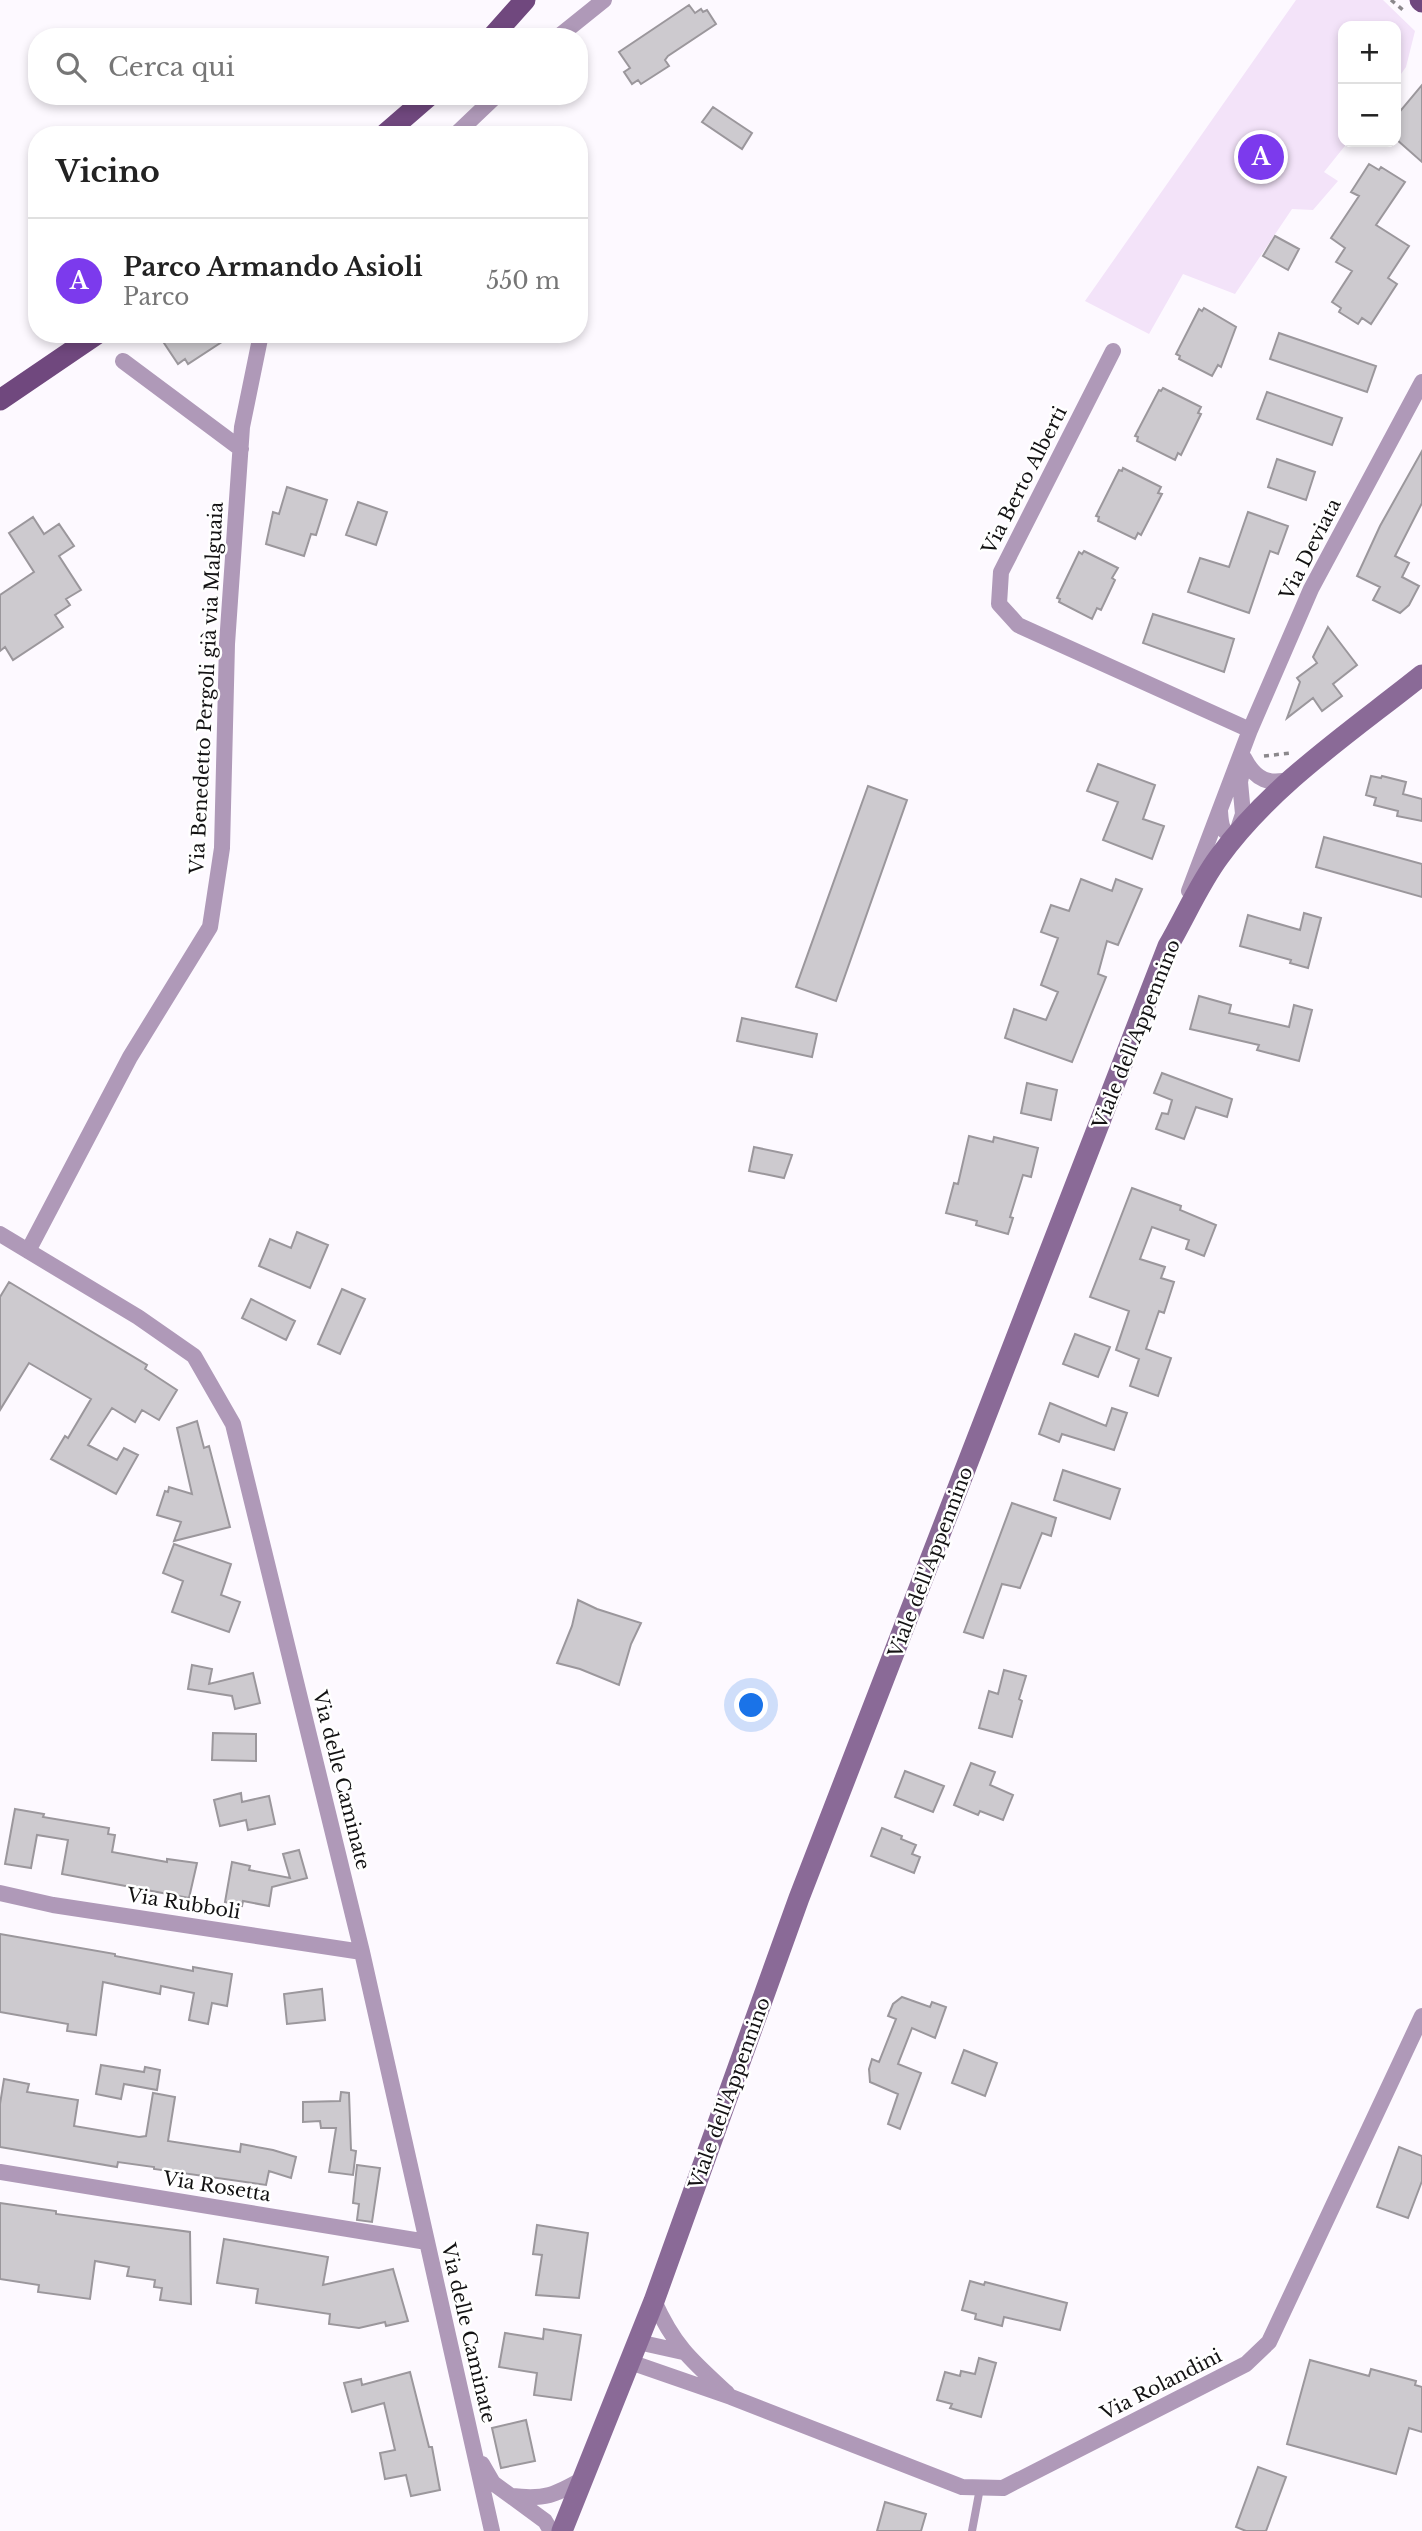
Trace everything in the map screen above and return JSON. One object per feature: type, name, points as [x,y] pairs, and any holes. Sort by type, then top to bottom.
[{"type":"main road","points":[[500,28],[525,0]]},
{"type":"main road","points":[[394,126],[419,105]]},
{"type":"main road","points":[[0,400],[84,343]]},
{"type":"main road","name":"Viale dell'Appennino","points":[[562,2531],[654,2301],[799,1898],[1168,946],[1217,859],[1236,835],[1292,779],[1422,676]]},
{"type":"street","points":[[569,28],[604,0]]},
{"type":"street","points":[[464,126],[487,105]]},
{"type":"street","name":"Via Benedetto Pergoli già via Malguaia","points":[[28,1251],[130,1057],[210,927],[222,848],[227,644],[242,427],[259,343]]},
{"type":"street","name":"Via Berto Alberti","points":[[1113,351],[1001,572],[999,604],[1018,625],[1248,735]]},
{"type":"street","points":[[123,361],[241,449]]},
{"type":"street","name":"Via Deviata","points":[[1168,946],[1248,735],[1311,589],[1422,382]]},
{"type":"street","name":"Via Deviata","points":[[1236,835],[1243,814],[1240,782],[1248,735]]},
{"type":"street","points":[[1244,758],[1250,769],[1261,777],[1275,783],[1292,779]]},
{"type":"street","points":[[1220,810],[1223,831],[1236,835]]},
{"type":"street","name":"Via delle Caminate","points":[[0,1234],[138,1317],[194,1356],[233,1424],[362,1952],[492,2531]]},
{"type":"street","name":"Via Rubboli","points":[[0,1893],[52,1905],[362,1952]]},
{"type":"street","name":"Via Rolandini","points":[[630,2362],[731,2397],[962,2487],[1003,2488],[1246,2364],[1269,2342],[1422,2016]]},
{"type":"street","name":"Via Rosetta","points":[[0,2172],[427,2242]]},
{"type":"street","name":"Via Rolandini","points":[[654,2301],[664,2325],[683,2352],[731,2397]]},
{"type":"street","points":[[638,2342],[683,2352]]},
{"type":"street","name":"Via delle Caminate","points":[[473,2446],[493,2483],[545,2521],[551,2531]]},
{"type":"street","points":[[510,2496],[533,2498],[557,2494],[583,2479]]},
{"type":"lane","points":[[972,2531],[981,2488]]},
{"type":"shaded area","points":[[1296,0],[1383,0],[1415,31],[1406,67],[1401,74],[1401,21],[1338,21],[1338,147],[1344,147],[1324,172],[1338,181],[1313,210],[1292,209],[1235,294],[1183,274],[1149,334],[1085,301]]},
{"type":"building","points":[[689,5],[695,13],[701,9],[703,12],[707,10],[716,24],[668,56],[665,60],[669,66],[641,84],[638,80],[632,84],[624,72],[630,68],[619,52]]},
{"type":"building","points":[[1422,85],[1422,162],[1401,143],[1401,110]]},
{"type":"building","points":[[713,107],[752,133],[742,149],[702,122]]},
{"type":"building","points":[[1369,164],[1379,170],[1381,167],[1405,182],[1376,225],[1409,246],[1388,278],[1397,284],[1371,324],[1362,318],[1358,324],[1339,312],[1341,308],[1332,302],[1352,271],[1336,262],[1345,248],[1331,238],[1359,196],[1351,192]]},
{"type":"building","points":[[1275,236],[1299,249],[1288,270],[1263,256]]},
{"type":"building","points":[[1204,308],[1236,327],[1221,367],[1218,365],[1212,376],[1179,359],[1180,356],[1176,354],[1199,309],[1202,311]]},
{"type":"building","points":[[1279,333],[1376,366],[1367,392],[1270,359]]},
{"type":"building","points":[[164,343],[220,343],[188,364],[185,359],[178,364]]},
{"type":"building","points":[[1163,388],[1201,407],[1198,413],[1201,414],[1181,455],[1178,453],[1175,460],[1137,441],[1138,437],[1135,436],[1159,390]]},
{"type":"building","points":[[1267,392],[1342,418],[1332,445],[1257,419]]},
{"type":"building","points":[[1422,451],[1422,503],[1395,556],[1409,563],[1402,577],[1419,586],[1409,605],[1400,613],[1373,600],[1380,587],[1357,576],[1380,526]]},
{"type":"building","points":[[1277,459],[1315,472],[1306,500],[1268,487]]},
{"type":"building","points":[[1123,468],[1161,487],[1158,493],[1162,494],[1141,535],[1138,533],[1135,539],[1098,521],[1099,517],[1096,516],[1119,470],[1122,471]]},
{"type":"building","points":[[287,487],[327,500],[316,535],[311,534],[304,556],[266,544],[273,512],[279,514]]},
{"type":"building","points":[[358,502],[387,512],[376,545],[346,535]]},
{"type":"building","points":[[1248,512],[1288,526],[1278,554],[1270,551],[1249,613],[1188,592],[1200,558],[1229,567]]},
{"type":"building","points":[[33,517],[44,534],[59,524],[74,546],[59,556],[81,590],[66,599],[70,605],[55,615],[63,627],[13,660],[5,647],[0,651],[0,595],[34,572],[9,533]]},
{"type":"building","points":[[1084,551],[1118,568],[1101,610],[1097,608],[1092,619],[1059,602],[1060,599],[1057,598],[1079,552],[1082,554]]},
{"type":"building","points":[[1153,614],[1234,639],[1224,672],[1143,643]]},
{"type":"building","points":[[1328,627],[1357,665],[1333,684],[1342,696],[1322,711],[1313,698],[1287,718],[1300,682],[1297,678],[1317,663],[1313,657]]},
{"type":"building","points":[[1098,764],[1155,785],[1143,819],[1164,826],[1152,859],[1103,840],[1118,802],[1087,791]]},
{"type":"building","points":[[1371,776],[1406,782],[1403,794],[1422,799],[1422,821],[1397,816],[1398,811],[1374,805],[1376,798],[1366,795]]},
{"type":"building","points":[[868,786],[907,800],[836,1001],[796,987]]},
{"type":"building","points":[[1324,837],[1422,864],[1422,897],[1316,867]]},
{"type":"building","points":[[1081,879],[1112,891],[1116,879],[1142,889],[1118,945],[1107,941],[1098,974],[1106,977],[1072,1062],[1005,1038],[1014,1009],[1046,1020],[1058,992],[1041,985],[1058,938],[1041,932],[1051,905],[1069,911]]},
{"type":"building","points":[[1304,913],[1321,918],[1308,968],[1290,963],[1291,960],[1240,946],[1248,915],[1300,930]]},
{"type":"building","points":[[1199,996],[1231,1005],[1229,1013],[1289,1027],[1294,1005],[1312,1010],[1299,1061],[1257,1050],[1259,1045],[1190,1029]]},
{"type":"building","points":[[742,1018],[817,1034],[812,1057],[737,1041]]},
{"type":"building","points":[[1162,1073],[1232,1099],[1227,1117],[1196,1107],[1184,1139],[1156,1129],[1162,1113],[1168,1114],[1172,1100],[1154,1093]]},
{"type":"building","points":[[1027,1083],[1057,1090],[1051,1120],[1021,1113]]},
{"type":"building","points":[[969,1136],[993,1142],[994,1137],[1038,1148],[1031,1177],[1023,1175],[1010,1217],[1013,1218],[1008,1234],[976,1225],[977,1221],[946,1213],[954,1183],[958,1184]]},
{"type":"building","points":[[754,1147],[792,1155],[784,1178],[749,1171]]},
{"type":"building","points":[[1132,1188],[1181,1206],[1180,1210],[1216,1225],[1204,1256],[1186,1249],[1189,1240],[1152,1227],[1140,1259],[1165,1267],[1161,1278],[1174,1282],[1164,1313],[1159,1311],[1146,1349],[1171,1358],[1158,1396],[1130,1386],[1139,1359],[1116,1350],[1129,1311],[1090,1297]]},
{"type":"building","points":[[297,1232],[328,1245],[310,1288],[259,1266],[270,1239],[291,1248]]},
{"type":"building","points":[[9,1282],[147,1365],[145,1369],[177,1390],[159,1420],[142,1410],[135,1422],[112,1408],[88,1445],[117,1460],[124,1448],[138,1455],[116,1494],[51,1459],[65,1436],[68,1438],[91,1399],[29,1363],[0,1410],[0,1297]]},
{"type":"building","points":[[342,1289],[365,1299],[340,1354],[318,1344]]},
{"type":"building","points":[[251,1299],[295,1321],[286,1340],[242,1318]]},
{"type":"building","points":[[1075,1334],[1110,1347],[1098,1377],[1063,1364]]},
{"type":"building","points":[[1050,1403],[1106,1426],[1112,1408],[1127,1413],[1114,1450],[1062,1434],[1059,1442],[1039,1434]]},
{"type":"building","points":[[197,1421],[204,1448],[209,1446],[230,1527],[174,1541],[181,1522],[157,1515],[165,1491],[168,1492],[169,1487],[192,1494],[177,1428]]},
{"type":"building","points":[[1063,1470],[1120,1489],[1110,1519],[1054,1500]]},
{"type":"building","points":[[1012,1503],[1056,1518],[1051,1536],[1042,1533],[1020,1588],[1002,1584],[983,1638],[964,1632]]},
{"type":"building","points":[[174,1544],[231,1564],[221,1595],[240,1602],[229,1632],[172,1612],[183,1581],[163,1573]]},
{"type":"building","points":[[578,1600],[641,1623],[631,1644],[619,1685],[557,1663],[572,1626]]},
{"type":"building","points":[[192,1665],[212,1669],[209,1684],[253,1673],[260,1703],[235,1709],[232,1696],[188,1689]]},
{"type":"building","points":[[1004,1670],[1026,1676],[1012,1737],[979,1728],[989,1691],[998,1694]]},
{"type":"building","points":[[213,1733],[256,1734],[256,1761],[212,1760]]},
{"type":"building","points":[[971,1763],[995,1772],[990,1785],[1013,1795],[1003,1820],[980,1811],[978,1815],[954,1805]]},
{"type":"building","points":[[905,1771],[944,1786],[933,1812],[895,1797]]},
{"type":"building","points":[[241,1793],[242,1802],[269,1796],[275,1824],[248,1830],[246,1820],[220,1826],[214,1800]]},
{"type":"building","points":[[15,1809],[44,1814],[43,1817],[109,1828],[108,1834],[115,1835],[112,1852],[167,1862],[167,1859],[197,1863],[189,1898],[62,1874],[68,1840],[37,1835],[31,1868],[5,1864]]},
{"type":"building","points":[[882,1828],[916,1845],[912,1854],[920,1857],[914,1873],[871,1856]]},
{"type":"building","points":[[299,1850],[307,1878],[272,1887],[269,1906],[243,1901],[242,1906],[225,1902],[232,1862],[250,1866],[249,1870],[290,1878],[283,1854]]},
{"type":"building","points":[[0,1934],[193,1971],[193,1967],[232,1974],[227,2006],[212,2003],[208,2024],[189,2020],[194,1993],[161,1986],[160,1994],[103,1982],[96,2035],[67,2031],[68,2024],[0,2012]]},
{"type":"building","points":[[322,1989],[325,2020],[287,2024],[284,1994]]},
{"type":"building","points":[[902,1997],[930,2007],[932,2002],[946,2007],[935,2038],[912,2028],[898,2064],[921,2073],[900,2129],[888,2124],[898,2094],[870,2082],[869,2069],[872,2059],[879,2062],[896,2019],[888,2016],[893,2004]]},
{"type":"building","points":[[964,2050],[997,2063],[985,2096],[952,2083]]},
{"type":"building","points":[[101,2065],[144,2072],[145,2067],[160,2070],[157,2090],[124,2084],[121,2099],[96,2094]]},
{"type":"building","points":[[4,2079],[29,2084],[27,2092],[78,2100],[74,2126],[139,2137],[146,2136],[153,2093],[175,2097],[168,2141],[240,2152],[241,2144],[273,2150],[296,2157],[291,2178],[269,2171],[266,2185],[118,2162],[117,2167],[0,2147],[0,2104]]},
{"type":"building","points":[[341,2092],[349,2093],[351,2150],[356,2151],[353,2175],[329,2172],[336,2128],[321,2128],[320,2121],[303,2122],[303,2102],[340,2101]]},
{"type":"building","points":[[1399,2147],[1422,2156],[1422,2181],[1408,2218],[1377,2207]]},
{"type":"building","points":[[357,2165],[380,2168],[372,2222],[357,2220],[359,2204],[353,2203]]},
{"type":"building","points":[[0,2203],[56,2211],[56,2214],[190,2232],[191,2304],[160,2300],[162,2288],[154,2287],[155,2280],[127,2276],[129,2267],[95,2261],[90,2299],[38,2292],[39,2285],[0,2279]]},
{"type":"building","points":[[537,2225],[588,2233],[579,2298],[536,2295],[542,2255],[533,2254]]},
{"type":"building","points":[[224,2239],[328,2257],[323,2285],[393,2269],[408,2321],[386,2326],[385,2322],[359,2328],[329,2324],[330,2314],[256,2303],[258,2289],[217,2283]]},
{"type":"building","points":[[970,2281],[984,2285],[985,2282],[1067,2303],[1060,2330],[1004,2317],[1002,2326],[975,2319],[976,2314],[962,2310]]},
{"type":"building","points":[[544,2329],[581,2335],[571,2400],[534,2395],[537,2373],[499,2367],[505,2333],[543,2339]]},
{"type":"building","points":[[979,2358],[996,2363],[981,2417],[950,2408],[952,2404],[937,2400],[945,2372],[960,2376],[961,2371],[975,2374]]},
{"type":"building","points":[[1310,2360],[1369,2376],[1371,2369],[1416,2381],[1415,2385],[1422,2387],[1422,2432],[1409,2428],[1396,2474],[1287,2444]]},
{"type":"building","points":[[410,2372],[429,2447],[432,2447],[440,2490],[411,2496],[406,2475],[385,2479],[380,2453],[395,2450],[384,2403],[352,2412],[344,2383],[361,2379],[362,2385]]},
{"type":"building","points":[[526,2420],[535,2461],[501,2468],[492,2428]]},
{"type":"building","points":[[1258,2467],[1286,2477],[1266,2531],[1246,2531],[1236,2527]]},
{"type":"building","points":[[885,2502],[926,2514],[921,2531],[877,2531]]},
{"type":"place","name":"Parco Armando Asioli","points":[[1261,157]]}]
